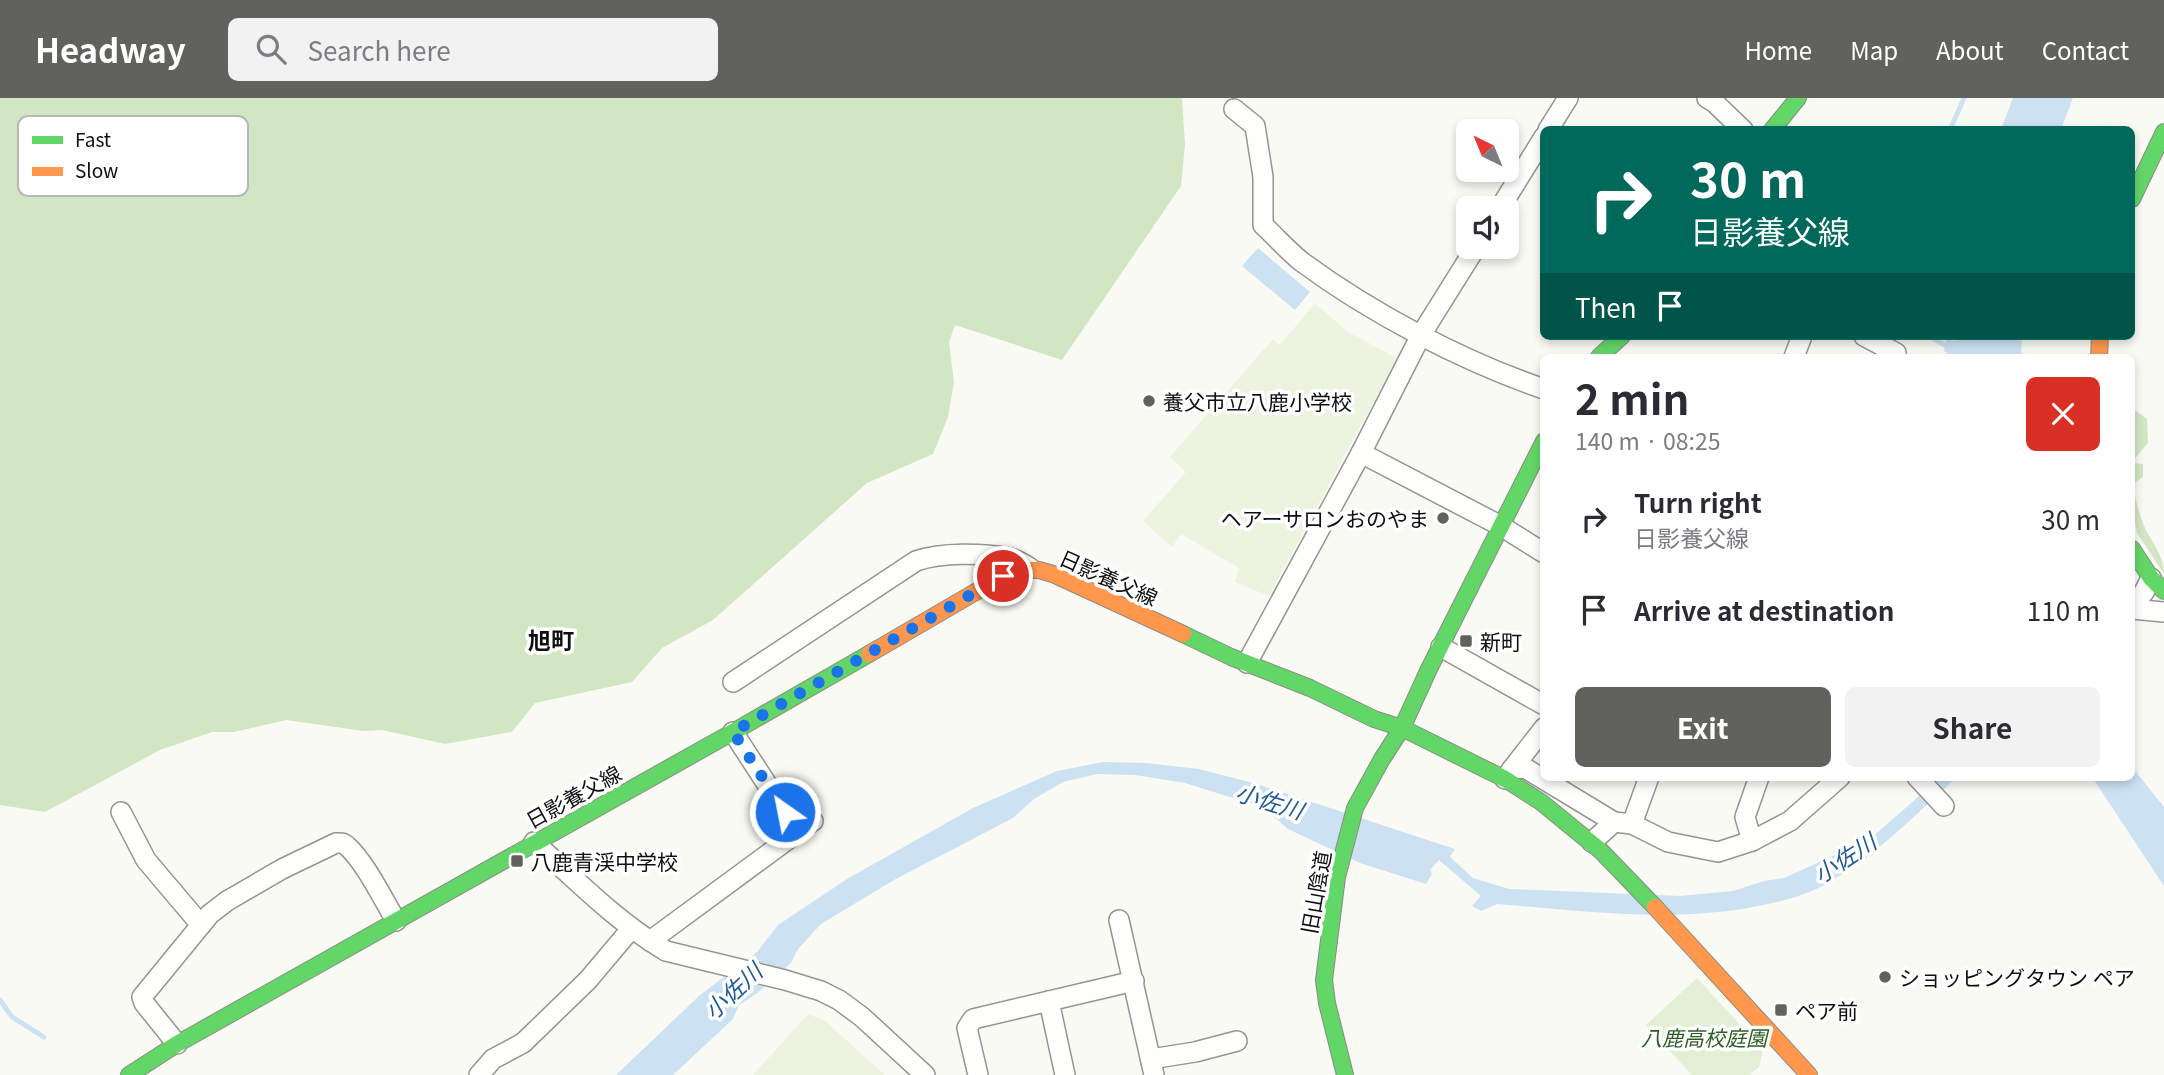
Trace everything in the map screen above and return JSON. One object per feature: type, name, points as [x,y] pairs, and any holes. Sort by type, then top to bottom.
[{"type":"main road","points":[[1775,126],[1797,98]]},
{"type":"main road","points":[[2135,193],[2164,132]]},
{"type":"main road","points":[[1603,354],[1618,340]]},
{"type":"main road","points":[[1402,728],[1540,449]]},
{"type":"main road","points":[[2135,554],[2158,584]]},
{"type":"main road","name":"日影養父線","points":[[129,1075],[177,1044],[733,732],[1003,576],[1030,568],[1045,570],[1374,719],[1402,728],[1508,774],[1596,846],[1689,942],[1809,1075]]},
{"type":"main road","name":"旧山陰道","points":[[1345,1075],[1324,991],[1337,877],[1355,808],[1402,728]]},
{"type":"street","points":[[1550,126],[1568,98]]},
{"type":"street","points":[[1707,98],[1739,126]]},
{"type":"street","points":[[1234,109],[1255,126],[1263,177],[1263,225],[1300,260],[1348,293],[1421,335],[1540,388]]},
{"type":"street","points":[[1507,196],[1540,143]]},
{"type":"street","points":[[1247,663],[1361,453],[1421,335],[1468,259]]},
{"type":"street","points":[[1872,340],[1896,354]]},
{"type":"street","points":[[1361,453],[1501,526],[1540,550]]},
{"type":"street","points":[[733,682],[916,561],[943,555],[986,556],[1013,559],[1030,568]]},
{"type":"street","points":[[2135,603],[2144,592],[2158,584]]},
{"type":"street","points":[[2135,607],[2164,612]]},
{"type":"street","points":[[1441,647],[1540,703]]},
{"type":"street","points":[[650,941],[806,827],[733,732]]},
{"type":"street","points":[[1508,774],[1540,733]]},
{"type":"street","points":[[1508,774],[1525,768],[1540,776]]},
{"type":"street","points":[[1548,781],[1623,823],[1668,842],[1718,852],[1752,841],[1790,821],[1835,781]]},
{"type":"street","points":[[1596,846],[1623,823],[1647,781]]},
{"type":"street","points":[[1752,841],[1745,817],[1758,781]]},
{"type":"street","points":[[1921,781],[1944,806]]},
{"type":"street","points":[[121,812],[146,860],[201,925]]},
{"type":"street","points":[[177,1044],[142,997],[210,914],[238,894],[282,869],[341,842],[362,865],[396,921]]},
{"type":"street","points":[[534,842],[631,929],[666,951],[821,991],[862,1017],[925,1075]]},
{"type":"street","points":[[1119,920],[1152,1067],[1237,1041]]},
{"type":"street","points":[[479,1075],[493,1059],[523,1043],[588,980],[631,929]]},
{"type":"street","points":[[978,1075],[967,1028],[973,1020],[1134,981]]},
{"type":"street","points":[[1049,1001],[1065,1075]]},
{"type":"green space","points":[[0,98],[1182,98],[1185,144],[1181,186],[1062,360],[955,325],[949,342],[954,382],[948,417],[933,454],[867,483],[713,620],[662,648],[632,682],[535,703],[512,732],[445,744],[382,730],[364,731],[286,720],[234,732],[212,732],[160,750],[45,812],[0,805]]},
{"type":"green space","points":[[1315,303],[1348,332],[1397,358],[1269,596],[1235,582],[1239,568],[1181,534],[1172,547],[1143,521],[1186,472],[1170,457],[1273,339],[1280,345]]},
{"type":"green space","points":[[2135,410],[2147,419],[2148,443],[2135,458]]},
{"type":"green space","points":[[2135,463],[2143,464],[2143,477],[2135,483]]},
{"type":"green space","points":[[2135,494],[2143,523],[2162,560],[2164,574],[2137,533]]},
{"type":"green space","name":"八鹿高校庭園","points":[[1697,978],[1763,1050],[1759,1067],[1749,1075],[1692,1075],[1646,1025]]},
{"type":"green space","points":[[808,1014],[825,1021],[885,1075],[753,1075]]},
{"type":"water","points":[[2013,98],[2073,98],[2062,126],[2002,126]]},
{"type":"water","points":[[1258,248],[1310,292],[1295,310],[1242,266]]},
{"type":"water","points":[[1946,340],[2022,340],[2021,354],[1949,354],[1944,351]]},
{"type":"water","name":"小佐川","points":[[1103,762],[1146,763],[1199,769],[1257,784],[1455,849],[1450,857],[1473,878],[1509,889],[1680,896],[1733,891],[1784,878],[1870,839],[1918,797],[1929,781],[1953,781],[1877,849],[1815,890],[1787,900],[1748,908],[1654,915],[1497,904],[1481,911],[1472,906],[1481,896],[1439,860],[1430,870],[1432,874],[1426,884],[1360,863],[1288,829],[1262,807],[1185,783],[1135,775],[1097,774],[1063,782],[1034,799],[1013,818],[894,880],[821,924],[798,949],[791,963],[756,994],[739,1005],[733,1019],[673,1075],[616,1075],[700,995],[757,952],[778,925],[847,879],[973,808],[1057,771]]},
{"type":"water","points":[[2135,771],[2164,807],[2164,886],[2095,781],[2135,781]]},
{"type":"waterway","points":[[1952,126],[1964,98]]},
{"type":"waterway","points":[[1936,340],[1950,348]]},
{"type":"waterway","points":[[0,1000],[12,1017],[44,1037]]},
{"type":"traffic: fast","points":[[1775,126],[1798,98]]},
{"type":"traffic: fast","points":[[2135,193],[2164,132]]},
{"type":"traffic: fast","points":[[1602,354],[1618,340]]},
{"type":"traffic: fast","points":[[1345,1075],[1324,980],[1337,877],[1355,808],[1402,728],[1540,449]]},
{"type":"traffic: fast","points":[[2135,554],[2151,578],[2164,591]]},
{"type":"traffic: fast","points":[[1183,634],[1231,657],[1310,688],[1374,719],[1402,728],[1505,779],[1541,802],[1601,851],[1655,907]]},
{"type":"traffic: fast","points":[[129,1075],[177,1044],[869,654]]},
{"type":"traffic: slow","points":[[2099,354],[2100,340]]},
{"type":"traffic: slow","points":[[869,654],[1003,576],[1025,570],[1053,574],[1183,634]]},
{"type":"traffic: slow","points":[[1655,907],[1809,1075]]},
{"type":"place","name":"養父市立八鹿小学校","points":[[1149,401]]},
{"type":"place","name":"ヘアーサロンおのやま","points":[[1443,518]]},
{"type":"place","name":"新町","points":[[1466,641]]},
{"type":"place","name":"八鹿青渓中学校","points":[[517,861]]},
{"type":"place","name":"ショッピングタウン ペア","points":[[1885,977]]},
{"type":"place","name":"ペア前","points":[[1781,1010]]},
{"type":"district","name":"旭町","points":[[551,639]]},
{"type":"route","points":[[785,812],[733,732],[1003,576]]}]
